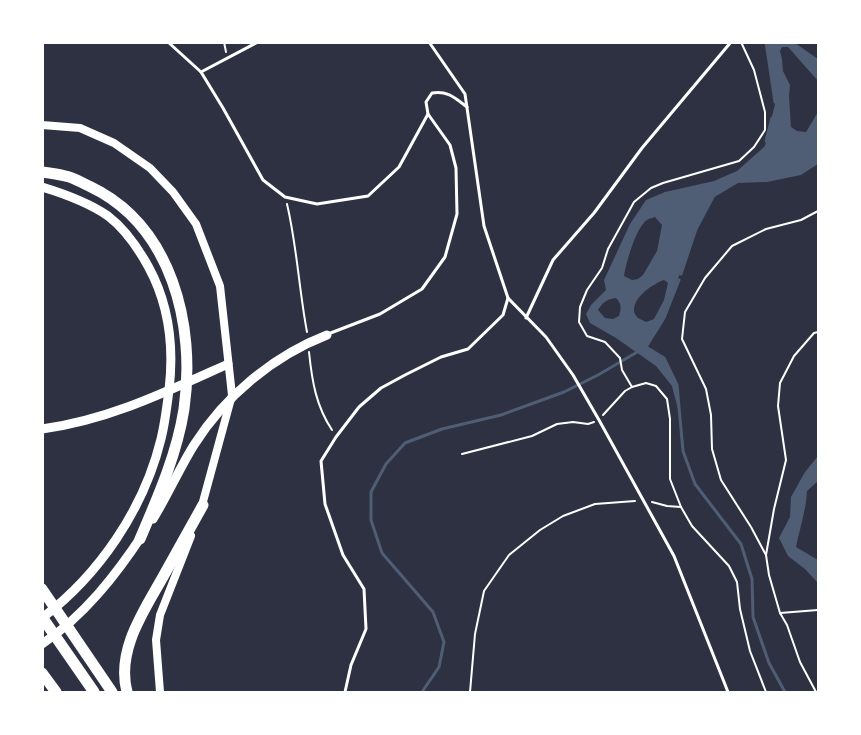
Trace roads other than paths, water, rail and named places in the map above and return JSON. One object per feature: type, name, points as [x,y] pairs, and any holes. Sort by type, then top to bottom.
[{"type":"highway","points":[[42,172],[67,176],[100,191],[133,216],[148,233],[163,258],[175,288],[183,323],[186,367],[184,408],[178,437],[158,498],[140,539]]},
{"type":"highway","points":[[127,692],[125,683],[126,656],[135,627],[203,505]]},
{"type":"highway","points":[[42,589],[112,692]]},
{"type":"highway","points":[[42,618],[94,692]]},
{"type":"highway","points":[[42,673],[56,692]]},
{"type":"main road","points":[[42,187],[85,203],[108,217],[134,244],[155,277],[165,306],[170,334],[171,372],[161,439],[151,472],[136,505],[101,560],[78,587],[42,618]]},
{"type":"main road","points":[[42,644],[90,603],[117,570],[158,512],[193,447],[220,411],[249,382],[273,363],[299,347],[327,335]]},
{"type":"main road","points":[[42,429],[72,425],[146,401],[228,364]]},
{"type":"street","points":[[42,124],[80,128],[114,143],[150,168],[173,192],[196,224],[220,286],[232,394],[203,505],[160,615],[156,640],[160,692]]},
{"type":"lane","points":[[168,42],[201,72],[263,180],[285,197],[317,204],[368,196],[400,167],[428,114]]},
{"type":"lane","points":[[201,72],[258,42]]},
{"type":"lane","points":[[429,42],[465,94],[484,226],[508,298],[546,337],[574,375],[674,556],[728,692]]},
{"type":"lane","points":[[526,318],[553,260],[594,213],[642,148],[731,42]]},
{"type":"lane","points":[[327,335],[380,314],[422,289],[445,257],[457,214],[456,168],[450,145],[428,114],[426,102],[432,93],[440,91],[448,93],[467,107]]},
{"type":"lane","points":[[346,692],[351,665],[366,630],[364,589],[343,554],[325,504],[321,461],[336,437],[359,407],[381,388],[441,357],[468,348],[503,314],[508,298]]},
{"type":"water","points":[[766,43],[795,43],[818,59],[818,81],[788,47],[782,47],[780,51],[783,71],[790,85],[791,127],[797,131],[806,132],[818,112],[818,164],[801,175],[767,182],[738,183],[713,198],[696,229],[664,318],[646,346],[664,358],[677,385],[679,413],[672,386],[656,366],[616,338],[590,323],[586,314],[591,305],[606,290],[604,280],[630,224],[646,200],[665,192],[714,181],[737,171],[765,146],[775,104]],"holes":[[[655,217],[662,225],[657,251],[643,275],[638,279],[632,280],[624,276],[632,246],[643,224],[648,219]],[[664,280],[668,283],[664,300],[654,319],[646,322],[638,318],[634,312],[635,306],[644,292]],[[616,298],[620,304],[619,316],[613,319],[605,318],[598,310],[606,301]]]},
{"type":"water","points":[[818,456],[818,481],[807,491],[796,547],[818,560],[818,583],[805,569],[788,556],[779,538],[790,517],[791,497],[805,472]]},
{"type":"waterway","points":[[766,42],[775,102]]},
{"type":"waterway","points":[[766,141],[772,118]]},
{"type":"waterway","points":[[681,274],[696,229],[713,197]]},
{"type":"waterway","points":[[679,280],[664,318],[646,347],[664,358],[677,385],[683,451],[695,484],[741,544],[752,579],[753,617],[769,663],[785,692]]},
{"type":"waterway","points":[[422,692],[439,667],[444,642],[433,612],[382,553],[371,520],[371,492],[386,464],[405,443],[442,429],[501,415],[564,392],[639,351]]}]
